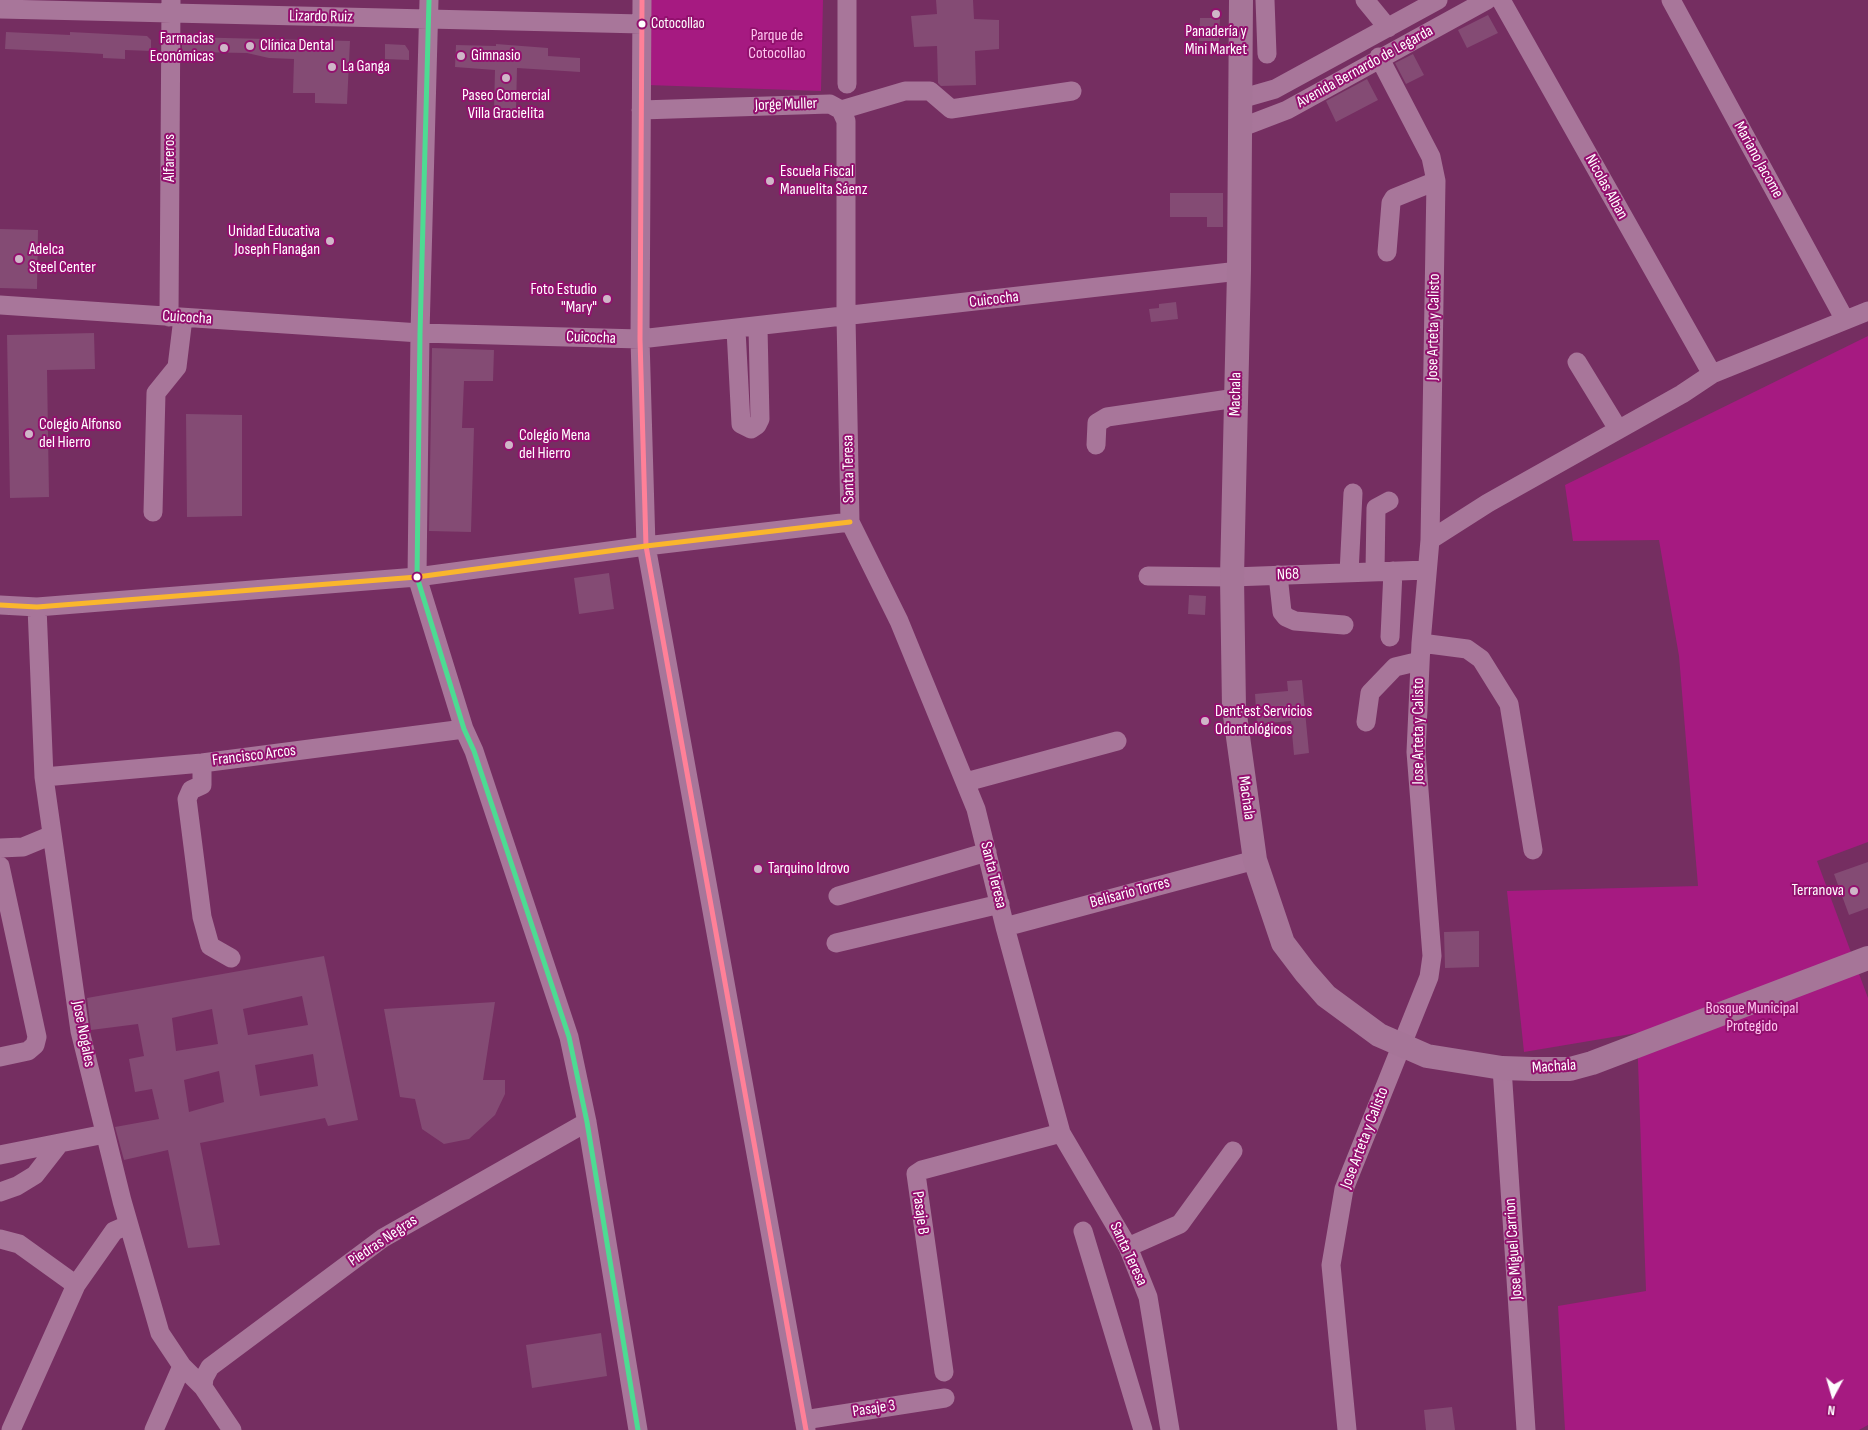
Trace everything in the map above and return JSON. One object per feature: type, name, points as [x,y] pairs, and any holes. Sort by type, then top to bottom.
[{"type":"main road","name":"Machala","points":[[1241,0],[1239,271],[1232,577],[1234,708],[1255,860],[1284,943],[1305,972],[1326,996],[1359,1022],[1402,1046],[1427,1056],[1502,1068],[1563,1069],[1592,1063],[1868,958]]},
{"type":"street","points":[[429,0],[420,332],[417,577],[464,729],[474,751],[569,1036],[587,1122],[638,1430]]},
{"type":"street","points":[[642,0],[640,339],[646,546],[805,1425]]},
{"type":"street","points":[[847,0],[847,84]]},
{"type":"street","points":[[1265,0],[1267,54]]},
{"type":"street","points":[[1365,0],[1388,28]]},
{"type":"street","name":"Avenida Bernardo de Legarda","points":[[1240,98],[1275,89],[1438,0]]},
{"type":"street","name":"Avenida Bernardo de Legarda","points":[[1240,128],[1287,110],[1379,57],[1486,0]]},
{"type":"street","name":"Nicolas Alban","points":[[1501,0],[1712,374]]},
{"type":"street","name":"Mariano Jacome","points":[[1671,0],[1845,320]]},
{"type":"street","name":"Lizardo Ruiz","points":[[0,10],[170,7],[428,19],[642,24]]},
{"type":"street","name":"Alfareros","points":[[153,512],[156,393],[178,367],[170,7]]},
{"type":"street","name":"Jose Arteta y Calisto","points":[[1347,1430],[1331,1265],[1344,1189],[1429,977],[1432,956],[1416,752],[1420,652],[1430,540],[1436,181],[1431,157],[1379,57]]},
{"type":"street","points":[[841,110],[906,91],[930,91],[950,109],[1072,91]]},
{"type":"street","name":"Jorge Muller","points":[[641,110],[830,104],[841,110],[846,122],[846,317]]},
{"type":"street","points":[[1387,252],[1391,203],[1394,198],[1436,181]]},
{"type":"street","name":"Cuicocha","points":[[0,305],[420,332],[640,339],[736,330],[1239,271]]},
{"type":"street","points":[[1430,540],[1488,503],[1712,374],[1868,311]]},
{"type":"street","name":"Santa Teresa","points":[[846,317],[850,522],[899,621],[976,808],[1005,927],[1061,1134],[1128,1247],[1148,1297],[1170,1430]]},
{"type":"street","points":[[736,330],[741,424],[751,429],[757,425],[760,419],[758,327]]},
{"type":"street","points":[[1577,362],[1618,429]]},
{"type":"street","points":[[1096,445],[1097,423],[1107,417],[1236,398]]},
{"type":"street","points":[[1349,573],[1353,493]]},
{"type":"street","points":[[1389,500],[1376,508],[1390,637]]},
{"type":"street","points":[[0,604],[37,607],[417,577],[646,546],[850,522]]},
{"type":"street","name":"N68","points":[[1148,576],[1232,577],[1427,570]]},
{"type":"street","points":[[1278,575],[1282,612],[1286,617],[1295,622],[1344,626]]},
{"type":"street","name":"Jose Nogales","points":[[37,607],[44,778],[80,1032],[128,1225],[160,1333],[182,1366],[203,1387],[232,1430]]},
{"type":"street","points":[[1366,722],[1370,693],[1395,667],[1420,652],[1467,649],[1480,659],[1509,704],[1533,850]]},
{"type":"street","name":"Francisco Arcos","points":[[44,778],[202,763],[464,729]]},
{"type":"street","points":[[966,782],[1117,741]]},
{"type":"street","points":[[202,763],[202,785],[192,790],[187,799],[202,917],[210,946],[231,958]]},
{"type":"street","points":[[0,848],[23,847],[52,835]]},
{"type":"street","points":[[838,896],[987,852]]},
{"type":"street","name":"Belisario Torres","points":[[1005,927],[1255,860]]},
{"type":"street","points":[[0,866],[37,1037],[35,1045],[28,1051],[0,1057]]},
{"type":"street","points":[[836,943],[1000,904]]},
{"type":"street","name":"Jose Miguel Carrion","points":[[1502,1068],[1526,1430]]},
{"type":"street","name":"Piedras Negras","points":[[203,1387],[204,1378],[210,1367],[384,1238],[587,1122]]},
{"type":"street","points":[[0,1155],[105,1134]]},
{"type":"street","name":"Pasaje B","points":[[944,1372],[916,1174],[922,1170],[1061,1134]]},
{"type":"street","points":[[0,1192],[17,1186],[35,1175],[60,1143]]},
{"type":"street","points":[[1128,1247],[1180,1224],[1233,1151]]},
{"type":"street","points":[[11,1430],[76,1286],[114,1231],[128,1225]]},
{"type":"street","points":[[1083,1231],[1143,1430]]},
{"type":"street","points":[[0,1239],[19,1244],[76,1286]]},
{"type":"street","points":[[154,1430],[182,1366]]},
{"type":"street","name":"Pasaje 3","points":[[805,1425],[945,1398]]},
{"type":"green space","name":"Parque de Cotocollao","points":[[651,0],[823,0],[821,91],[647,85]]},
{"type":"green space","name":"Bosque Municipal Protegido","points":[[1868,336],[1868,842],[1817,861],[1868,998],[1868,1425],[1859,1430],[1565,1430],[1558,1306],[1646,1291],[1637,1033],[1524,1052],[1507,891],[1698,886],[1679,656],[1659,540],[1573,541],[1565,485]]},
{"type":"building","points":[[936,0],[973,0],[974,19],[999,20],[999,49],[975,51],[976,85],[941,86],[938,83],[937,46],[914,47],[911,16],[937,14]]},
{"type":"building","points":[[1488,15],[1498,33],[1467,48],[1458,30]]},
{"type":"building","points":[[1200,18],[1220,18],[1219,41],[1199,41]]},
{"type":"building","points":[[6,32],[70,35],[70,32],[147,36],[151,40],[151,51],[125,50],[125,59],[103,58],[103,54],[5,49]]},
{"type":"building","points":[[184,37],[350,41],[347,104],[315,103],[315,93],[293,93],[294,59],[269,58],[247,53],[193,52],[192,61],[182,60],[182,39]]},
{"type":"building","points":[[385,44],[405,45],[409,51],[409,60],[385,59]]},
{"type":"building","points":[[496,44],[548,48],[548,56],[580,58],[580,72],[517,68],[516,111],[494,110],[495,70],[455,67],[456,45],[496,46]]},
{"type":"building","points":[[1413,54],[1424,75],[1406,84],[1395,63]]},
{"type":"building","points":[[1367,79],[1378,100],[1336,122],[1326,101]]},
{"type":"building","points":[[1170,193],[1223,193],[1223,227],[1207,227],[1207,217],[1170,217]]},
{"type":"building","name":"Adelca Steel Center","points":[[0,229],[38,230],[37,289],[0,288]]},
{"type":"building","points":[[1176,302],[1178,319],[1151,322],[1149,309],[1159,308],[1159,304]]},
{"type":"building","name":"Colegio Alfonso del Hierro","points":[[94,333],[95,369],[47,370],[49,497],[10,498],[7,335]]},
{"type":"building","points":[[432,348],[494,350],[493,381],[464,381],[462,428],[474,428],[471,532],[429,531]]},
{"type":"building","points":[[186,414],[242,415],[242,516],[187,517]]},
{"type":"building","points":[[609,573],[614,609],[579,614],[574,578]]},
{"type":"building","points":[[1189,595],[1206,596],[1205,615],[1188,614]]},
{"type":"building","points":[[1302,680],[1309,753],[1294,755],[1291,721],[1257,724],[1255,694],[1288,691],[1287,681]]},
{"type":"building","name":"Terranova","points":[[1868,862],[1868,908],[1849,915],[1834,874]]},
{"type":"building","points":[[1479,931],[1479,967],[1445,968],[1444,932]]},
{"type":"building","points":[[324,956],[358,1120],[328,1126],[325,1118],[200,1143],[220,1245],[188,1248],[168,1150],[124,1160],[115,1127],[159,1119],[152,1089],[135,1092],[129,1059],[144,1056],[138,1024],[91,1030],[87,998]],"holes":[[[302,996],[308,1025],[248,1035],[243,1009]],[[212,1009],[218,1044],[176,1051],[172,1018]],[[313,1054],[318,1086],[260,1096],[255,1065]],[[219,1071],[224,1102],[189,1112],[184,1080]]]},
{"type":"building","points":[[495,1002],[483,1080],[505,1080],[505,1094],[495,1115],[469,1139],[444,1144],[422,1129],[415,1099],[400,1097],[384,1009]]},
{"type":"building","points":[[601,1333],[607,1376],[532,1388],[526,1345]]},
{"type":"building","points":[[1452,1407],[1455,1430],[1426,1430],[1424,1410]]},
{"type":"transit line","points":[[429,0],[420,333],[417,577],[464,729],[474,751],[569,1037],[587,1122],[638,1430]]},
{"type":"transit line","points":[[642,0],[640,339],[646,546],[806,1430]]},
{"type":"transit line","points":[[0,605],[37,607],[417,577],[646,546],[850,522]]},
{"type":"place","name":"Panadería y Mini Market","points":[[1216,14]]},
{"type":"place","name":"Cotocollao","points":[[642,24]]},
{"type":"place","name":"Clínica Dental","points":[[250,46]]},
{"type":"place","name":"Farmacias Económicas","points":[[224,48]]},
{"type":"place","name":"Gimnasio","points":[[461,56]]},
{"type":"place","name":"La Ganga","points":[[332,67]]},
{"type":"place","name":"Paseo Comercial Villa Gracielita","points":[[506,78]]},
{"type":"place","name":"Escuela Fiscal Manuelita Sáenz","points":[[770,181]]},
{"type":"place","name":"Unidad Educativa Joseph Flanagan","points":[[330,241]]},
{"type":"place","name":"Adelca Steel Center","points":[[19,259]]},
{"type":"place","name":"Foto Estudio \"Mary\"","points":[[607,299]]},
{"type":"place","name":"Colegio Alfonso del Hierro","points":[[29,434]]},
{"type":"place","name":"Colegio Mena del Hierro","points":[[509,445]]},
{"type":"place","name":"Dent'est Servicios Odontológicos","points":[[1205,721]]},
{"type":"place","name":"Tarquino Idrovo","points":[[758,869]]},
{"type":"place","name":"Terranova","points":[[1854,891]]}]
